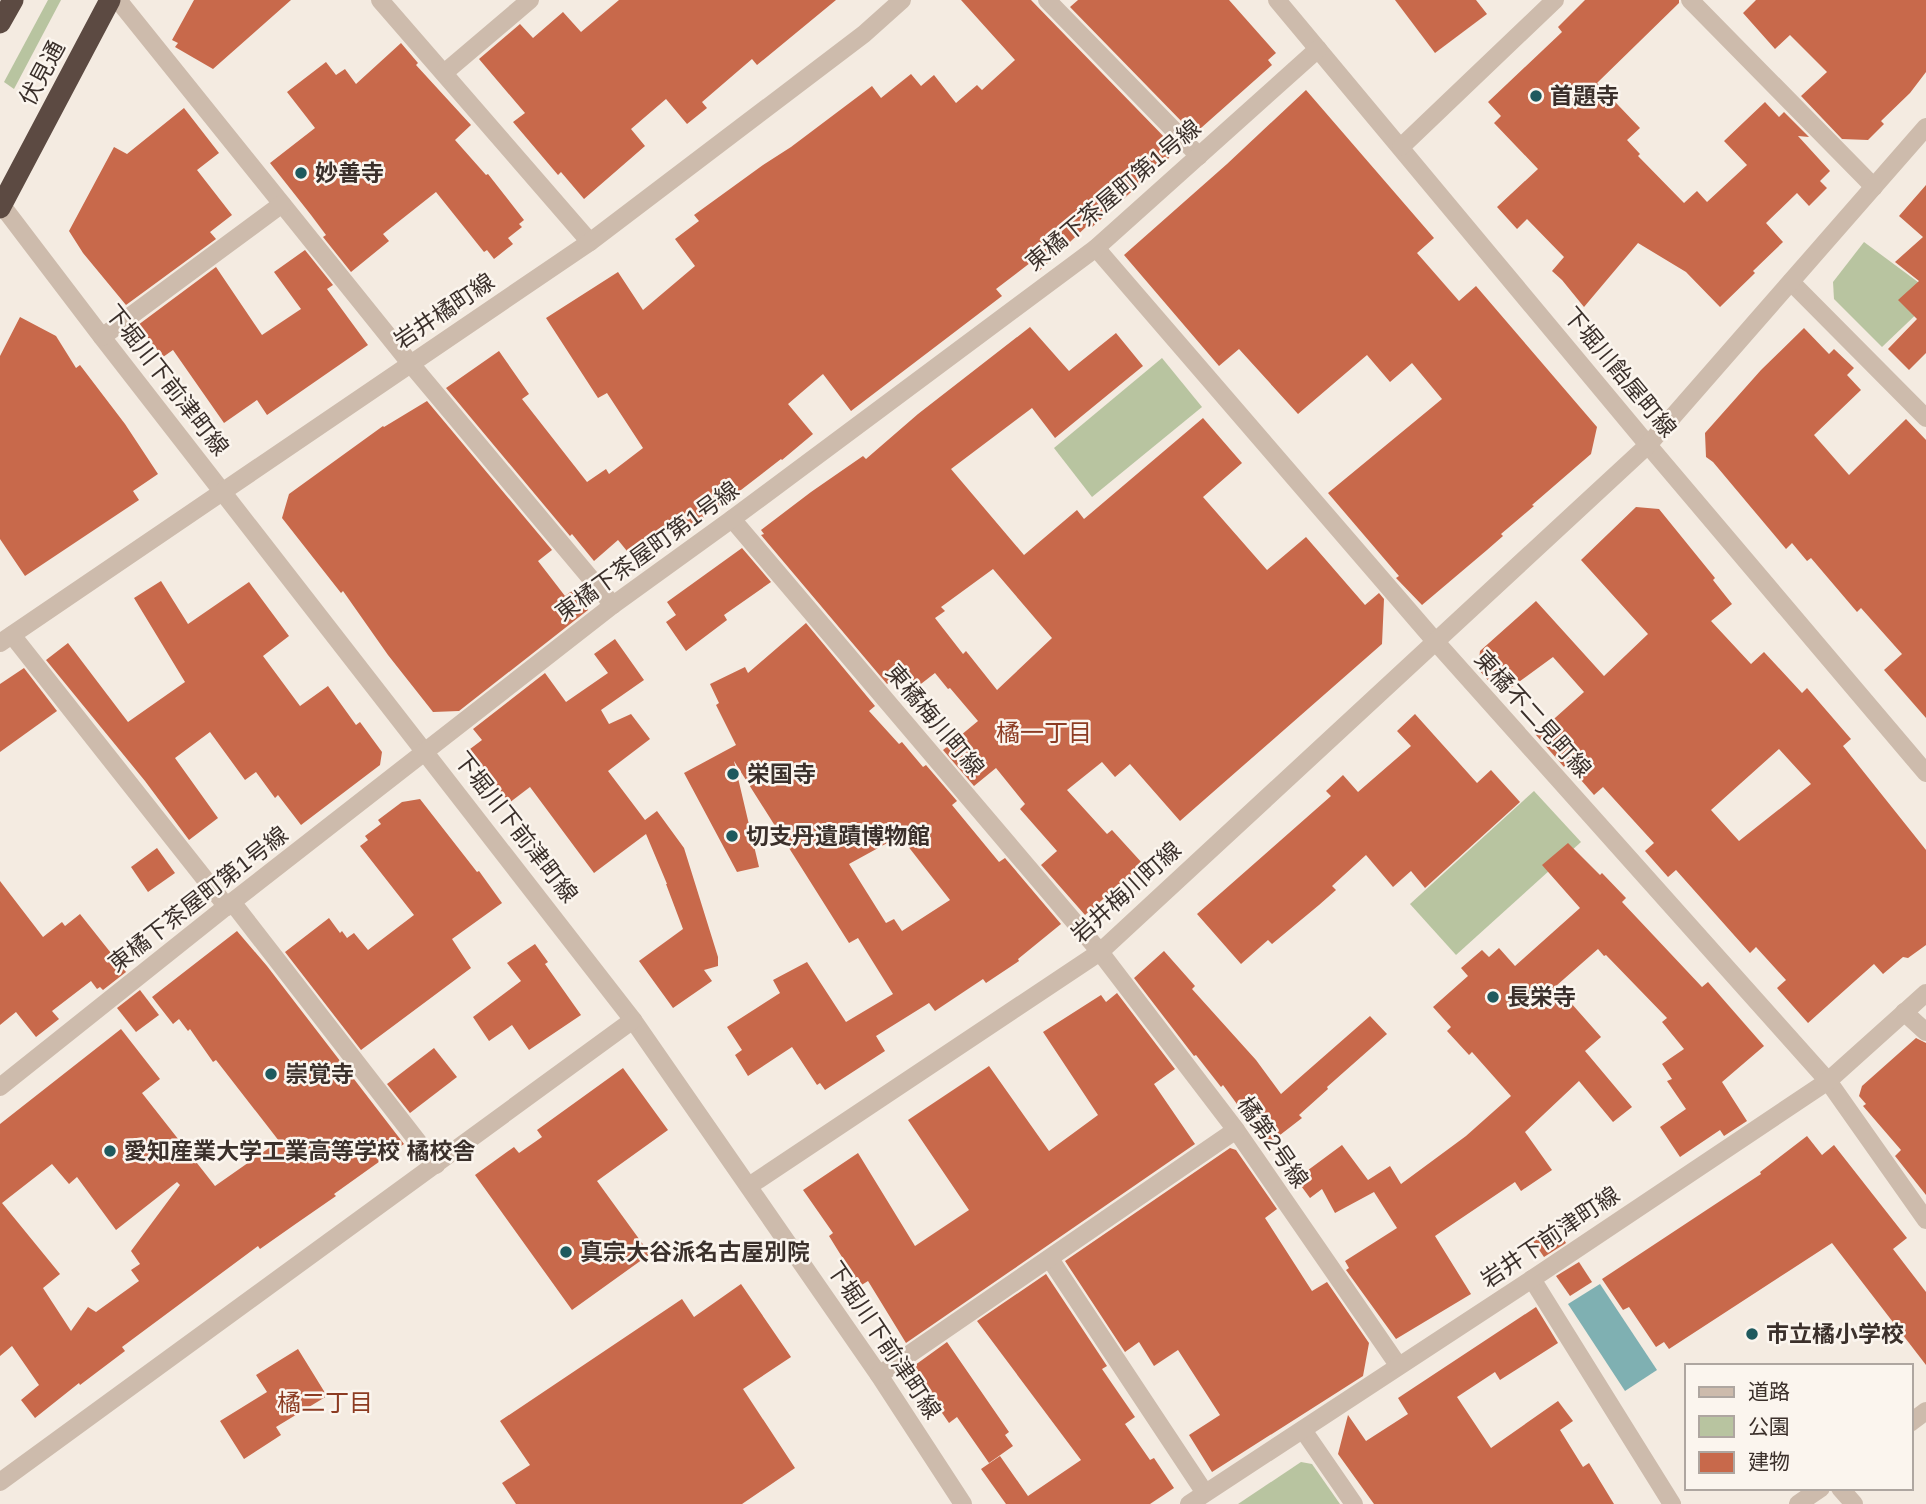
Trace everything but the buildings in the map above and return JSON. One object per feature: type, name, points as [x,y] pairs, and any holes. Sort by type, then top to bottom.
[{"type":"highway","points":[[0,23],[13,0]]},
{"type":"highway","name":"伏見通","points":[[1,205],[110,0]]},
{"type":"street","points":[[118,0],[410,363],[613,605]]},
{"type":"street","points":[[380,0],[590,242]]},
{"type":"street","points":[[444,74],[530,0]]},
{"type":"street","name":"岩井橘町線","points":[[6,639],[590,242],[864,34],[902,0]]},
{"type":"street","points":[[1047,0],[1199,156]]},
{"type":"street","name":"下堀川飴屋町線","points":[[1277,0],[1926,773]]},
{"type":"street","points":[[1401,147],[1555,0]]},
{"type":"street","points":[[1690,0],[1874,187]]},
{"type":"street","name":"東橘下茶屋町第1号線","points":[[0,1087],[229,904],[613,605],[1096,248],[1318,50]]},
{"type":"street","name":"岩井梅川町線","points":[[749,1186],[1100,952],[1648,445],[1926,127]]},
{"type":"street","points":[[102,337],[282,204]]},
{"type":"street","name":"下堀川下前津町線","points":[[1,205],[634,1020],[879,1375],[963,1504]]},
{"type":"street","name":"東橘不二見町線","points":[[1096,248],[1435,641],[1828,1081],[1926,1220]]},
{"type":"street","points":[[1791,282],[1926,418]]},
{"type":"street","name":"東橘梅川町線","points":[[732,519],[1100,952]]},
{"type":"street","points":[[6,639],[229,904],[436,1165]]},
{"type":"street","name":"橘第2号線","points":[[1100,952],[1236,1130],[1398,1366]]},
{"type":"street","name":"岩井下前津町線","points":[[1189,1504],[1828,1081],[1926,993]]},
{"type":"street","points":[[1904,1012],[1926,1032]]},
{"type":"street","points":[[0,1482],[634,1020]]},
{"type":"street","points":[[879,1375],[1236,1130]]},
{"type":"street","points":[[1050,1259],[1205,1493]]},
{"type":"street","points":[[1532,1279],[1672,1504]]},
{"type":"street","points":[[1303,1430],[1354,1504]]},
{"type":"street","points":[[1798,1504],[1818,1490]]},
{"type":"street","points":[[1842,1490],[1854,1504]]},
{"type":"green space","points":[[48,0],[61,0],[14,89],[4,82]]},
{"type":"green space","points":[[1864,242],[1926,288],[1926,305],[1882,347],[1834,299],[1833,282]]},
{"type":"green space","points":[[1162,358],[1202,407],[1092,497],[1054,448]]},
{"type":"green space","points":[[1534,791],[1581,842],[1456,955],[1410,904]]},
{"type":"green space","points":[[1301,1462],[1312,1464],[1340,1504],[1238,1504]]},
{"type":"water","points":[[1600,1284],[1657,1370],[1625,1391],[1568,1304]]},
{"type":"place","name":"首題寺","points":[[1536,96]]},
{"type":"place","name":"妙善寺","points":[[301,173]]},
{"type":"place","name":"栄国寺","points":[[733,774]]},
{"type":"place","name":"切支丹遺蹟博物館","points":[[732,836]]},
{"type":"place","name":"長栄寺","points":[[1493,997]]},
{"type":"place","name":"崇覚寺","points":[[271,1074]]},
{"type":"place","name":"愛知産業大学工業高等学校 橘校舎","points":[[110,1151]]},
{"type":"place","name":"真宗大谷派名古屋別院","points":[[566,1252]]},
{"type":"place","name":"市立橘小学校","points":[[1752,1334]]},
{"type":"district","name":"橘一丁目","points":[[1044,733]]},
{"type":"district","name":"橘二丁目","points":[[325,1403]]}]
